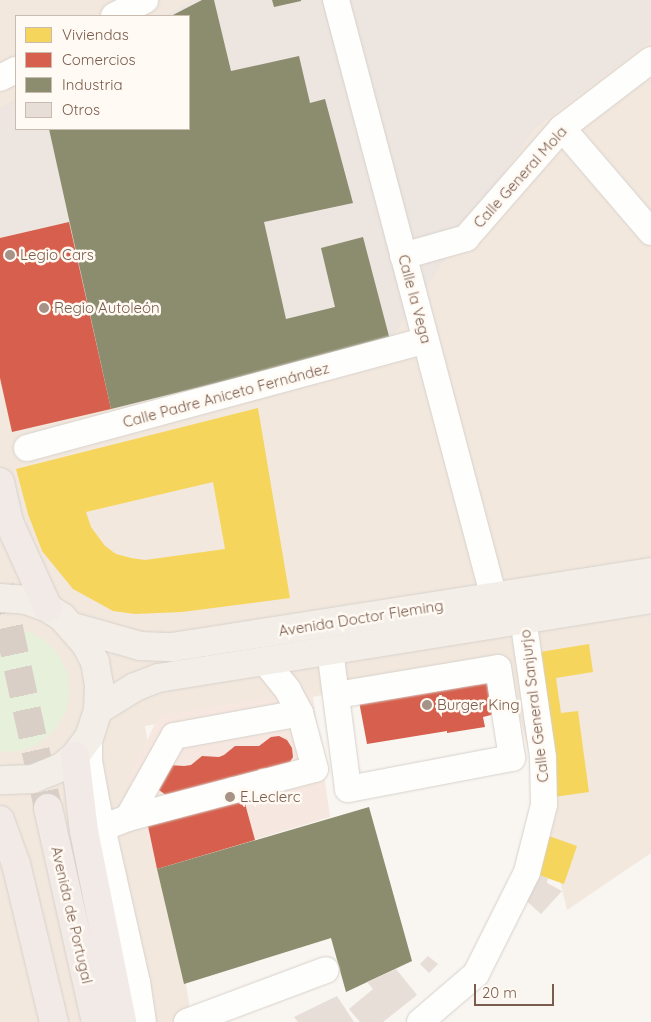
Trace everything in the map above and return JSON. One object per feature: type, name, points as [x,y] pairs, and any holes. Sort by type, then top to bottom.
[{"type":"highway","points":[[0,482],[9,522],[48,608]]},
{"type":"highway","points":[[82,746],[84,831],[122,1022]]},
{"type":"highway","name":"Avenida de Portugal","points":[[79,1022],[40,809],[96,1022]]},
{"type":"highway","points":[[0,820],[16,864],[54,1022]]},
{"type":"main road","name":"Avenida Doctor Fleming","points":[[73,627],[140,646],[173,648],[651,572]]},
{"type":"main road","points":[[0,598],[26,600],[48,608],[73,627],[95,662],[99,685],[98,710],[82,746],[62,767],[33,779],[0,780]]},
{"type":"main road","name":"Avenida Doctor Fleming","points":[[98,710],[135,687],[158,678],[651,599]]},
{"type":"street","points":[[116,15],[145,0]]},
{"type":"street","name":"Calle la Vega","points":[[336,0],[494,598]]},
{"type":"street","name":"Calle General Mola","points":[[403,256],[466,238],[562,128],[651,60]]},
{"type":"street","points":[[0,78],[15,70]]},
{"type":"street","points":[[562,128],[651,232]]},
{"type":"street","name":"Calle Padre Aniceto Fernández","points":[[27,448],[426,340]]},
{"type":"street","name":"Calle General Sanjurjo","points":[[420,1022],[476,974],[527,872],[530,862],[544,805],[543,756],[523,620]]},
{"type":"street","points":[[330,650],[348,790],[512,758],[498,668],[336,695]]},
{"type":"street","points":[[265,662],[288,690],[300,713],[315,769]]},
{"type":"street","points":[[128,818],[174,736],[300,713]]},
{"type":"street","points":[[82,746],[89,760],[102,828],[137,982],[143,1022]]},
{"type":"street","points":[[102,828],[128,818],[344,762]]},
{"type":"street","points":[[187,1022],[326,970]]},
{"type":"shaded area","points":[[0,0],[651,0],[651,853],[567,910],[507,663],[145,726],[192,1022],[0,1022]]},
{"type":"shaded area","points":[[194,0],[651,0],[651,40],[535,128],[390,340],[12,432],[0,378],[0,108],[15,100],[15,130],[190,130],[190,15],[166,15]]},
{"type":"shaded area","name":"E.Leclerc","points":[[312,690],[330,817],[157,869],[128,778],[159,716]]},
{"type":"green space","points":[[14,628],[32,633],[48,643],[60,657],[68,675],[69,695],[65,714],[54,731],[38,744],[20,751],[0,752],[0,629]]},
{"type":"building: Viviendas","points":[[258,408],[290,598],[182,612],[135,614],[113,611],[73,589],[42,551],[28,514],[16,469]],"holes":[[[213,482],[225,549],[145,560],[131,558],[116,554],[105,546],[91,527],[86,512]]]},
{"type":"building: Viviendas","points":[[589,644],[593,672],[556,678],[561,713],[578,711],[589,792],[554,797],[534,653]]},
{"type":"building: Viviendas","points":[[546,835],[577,846],[564,884],[533,873]]},
{"type":"building: Comercios","name":"Regio Autoleón","points":[[69,222],[111,409],[12,432],[0,378],[0,238]]},
{"type":"building: Comercios","name":"Burger King","points":[[475,676],[476,685],[490,683],[495,714],[483,717],[485,727],[367,744],[358,696]]},
{"type":"building: Comercios","points":[[279,736],[287,740],[292,748],[293,757],[288,765],[273,771],[266,768],[259,769],[255,774],[239,779],[231,777],[225,779],[221,784],[170,798],[159,790],[157,783],[169,765],[191,765],[202,756],[219,757],[235,746],[259,746],[271,737]]},
{"type":"building: Comercios","points":[[244,800],[255,840],[157,869],[148,826]]},
{"type":"building: Industria","points":[[202,0],[214,0],[231,71],[299,56],[310,103],[325,99],[353,203],[264,222],[286,319],[335,307],[321,248],[363,237],[390,340],[111,409],[49,130],[190,130],[190,15],[173,15]]},
{"type":"building: Industria","points":[[272,0],[301,0],[301,1],[274,7]]},
{"type":"building: Industria","points":[[369,807],[412,961],[346,992],[331,938],[184,984],[157,869]]},
{"type":"building: Otros","points":[[533,873],[548,878],[547,883],[562,891],[541,914],[522,897]]},
{"type":"building: Otros","points":[[428,956],[438,964],[429,973],[420,964]]},
{"type":"building: Otros","points":[[396,969],[417,995],[383,1022],[360,1022],[349,1009],[373,989],[367,982]]},
{"type":"building: Otros","points":[[337,996],[354,1022],[298,1022],[294,1017]]},
{"type":"tunnel","points":[[0,586],[48,808]]},
{"type":"place","name":"Legio Cars","points":[[10,255]]},
{"type":"place","name":"Regio Autoleón","points":[[44,308]]},
{"type":"place","name":"Burger King","points":[[427,705]]},
{"type":"place","name":"E.Leclerc","points":[[230,797]]}]
